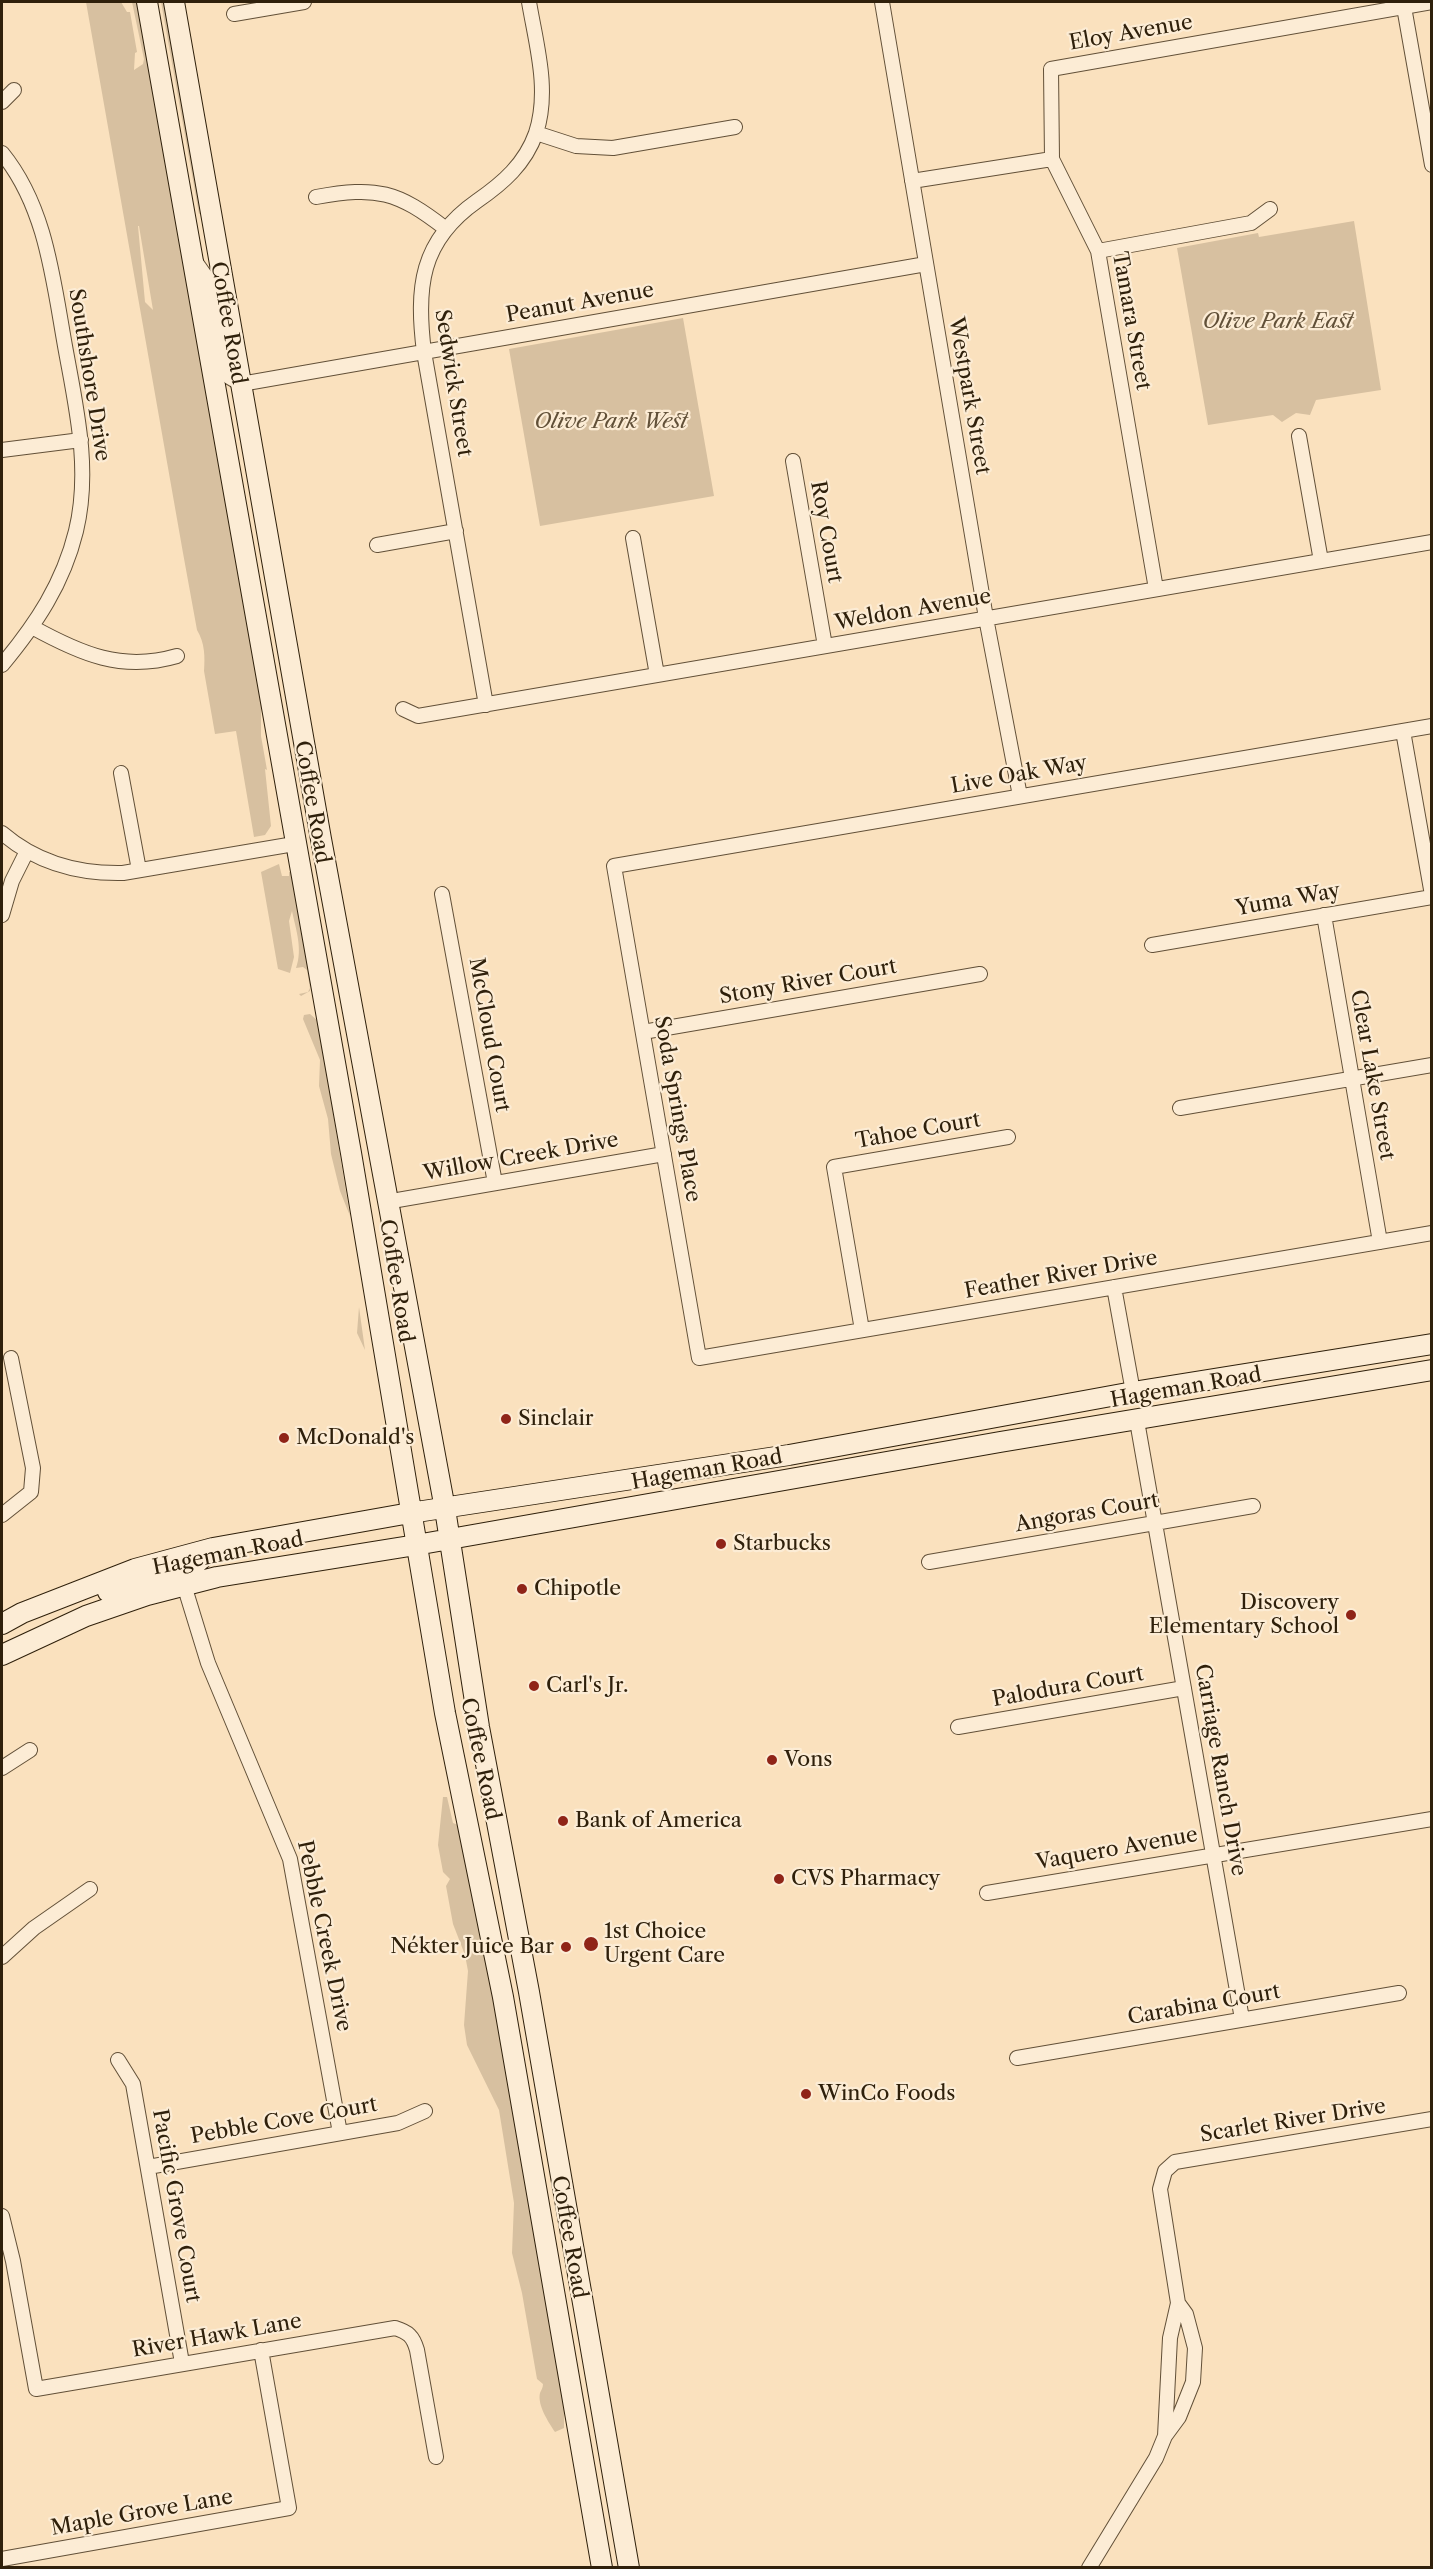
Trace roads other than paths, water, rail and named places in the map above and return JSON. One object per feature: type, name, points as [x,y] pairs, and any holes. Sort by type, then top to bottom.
[{"type":"main road","name":"Coffee Road","points":[[147,2],[323,1000],[445,1713],[503,1997],[602,2568]]},
{"type":"main road","name":"Coffee Road","points":[[174,2],[373,1125],[445,1509],[480,1727],[629,2568]]},
{"type":"main road","points":[[323,1000],[333,1003],[339,1014],[358,1114],[373,1125]]},
{"type":"main road","name":"Hageman Road","points":[[2,1624],[135,1569],[213,1548],[410,1514],[789,1455],[1133,1392],[1431,1344]]},
{"type":"main road","name":"Hageman Road","points":[[2,1655],[57,1629],[147,1595],[217,1576],[416,1545],[1000,1442],[1431,1370]]},
{"type":"main road","points":[[1137,1420],[1144,1404],[1221,1390],[1245,1375]]},
{"type":"main road","points":[[1000,1442],[1053,1421],[1120,1407],[1133,1392]]},
{"type":"main road","points":[[667,1501],[679,1485],[756,1470],[789,1455]]},
{"type":"main road","points":[[57,1629],[73,1606],[111,1591],[191,1568],[213,1548]]},
{"type":"street","points":[[234,14],[304,2]]},
{"type":"street","name":"Sedwick Street","points":[[486,705],[424,352],[420,318],[422,281],[428,262],[446,229],[460,214],[508,177],[521,162],[536,133],[543,93],[529,2]]},
{"type":"street","name":"Westpark Street","points":[[882,2],[986,618],[1020,796]]},
{"type":"street","name":"Eloy Avenue","points":[[1051,69],[1431,2]]},
{"type":"street","points":[[1404,7],[1431,165]]},
{"type":"street","name":"Tamara Street","points":[[1051,69],[1052,159],[1098,251],[1156,589]]},
{"type":"street","points":[[2,102],[14,90]]},
{"type":"street","points":[[536,133],[576,146],[613,148],[735,127]]},
{"type":"street","name":"Southshore Drive","points":[[2,153],[31,202],[49,254],[81,440],[83,479],[76,530],[58,583],[32,627],[2,665]]},
{"type":"street","points":[[912,181],[1052,159]]},
{"type":"street","points":[[316,197],[346,192],[383,193],[418,207],[446,229]]},
{"type":"street","points":[[1098,251],[1251,223],[1270,208]]},
{"type":"street","points":[[192,257],[209,281],[225,368],[229,377],[241,384]]},
{"type":"street","name":"Peanut Avenue","points":[[241,384],[926,264]]},
{"type":"street","points":[[1299,436],[1321,561]]},
{"type":"street","points":[[2,450],[81,440]]},
{"type":"street","name":"Roy Court","points":[[793,460],[825,646]]},
{"type":"street","points":[[377,544],[456,531]]},
{"type":"street","points":[[633,538],[657,675]]},
{"type":"street","name":"Weldon Avenue","points":[[403,709],[418,716],[486,705],[1431,542]]},
{"type":"street","points":[[32,627],[57,641],[106,659],[133,664],[155,663],[177,656]]},
{"type":"street","name":"Live Oak Way","points":[[614,866],[1431,726]]},
{"type":"street","points":[[1403,731],[1431,896]]},
{"type":"street","points":[[120,773],[139,870]]},
{"type":"street","points":[[2,833],[27,851],[60,866],[100,873],[139,870],[294,844]]},
{"type":"street","points":[[2,915],[12,881],[27,851]]},
{"type":"street","name":"Soda Springs Place","points":[[614,866],[699,1358]]},
{"type":"street","name":"McCloud Court","points":[[442,894],[495,1183]]},
{"type":"street","name":"Yuma Way","points":[[1152,945],[1431,896]]},
{"type":"street","name":"Clear Lake Street","points":[[1324,915],[1380,1242]]},
{"type":"street","name":"Stony River Court","points":[[643,1032],[980,974]]},
{"type":"street","points":[[1180,1108],[1431,1065]]},
{"type":"street","name":"Tahoe Court","points":[[862,1330],[834,1167],[1008,1137]]},
{"type":"street","name":"Willow Creek Drive","points":[[387,1202],[663,1154]]},
{"type":"street","name":"Feather River Drive","points":[[699,1358],[1431,1233]]},
{"type":"street","points":[[1114,1287],[1133,1392]]},
{"type":"street","points":[[2,1515],[31,1492],[33,1468],[11,1358]]},
{"type":"street","name":"Carriage Ranch Drive","points":[[1137,1420],[1242,2019]]},
{"type":"street","name":"Angoras Court","points":[[929,1562],[1252,1506]]},
{"type":"street","name":"Pebble Creek Drive","points":[[184,1585],[208,1663],[290,1859],[340,2133]]},
{"type":"street","name":"Palodura Court","points":[[958,1727],[1184,1688]]},
{"type":"street","points":[[2,1768],[30,1750]]},
{"type":"street","name":"Vaquero Avenue","points":[[987,1893],[1431,1819]]},
{"type":"street","points":[[2,1957],[34,1928],[90,1889]]},
{"type":"street","name":"Carabina Court","points":[[1017,2058],[1399,1993]]},
{"type":"street","name":"Pacific Grove Court","points":[[118,2060],[133,2084],[182,2363]]},
{"type":"street","name":"Pebble Cove Court","points":[[148,2167],[398,2123],[426,2111]]},
{"type":"street","name":"Scarlet River Drive","points":[[1178,2303],[1160,2189],[1165,2171],[1175,2162],[1431,2119]]},
{"type":"street","name":"River Hawk Lane","points":[[2,2216],[13,2261],[36,2389],[394,2328],[406,2331],[414,2339],[436,2457]]},
{"type":"street","points":[[1165,2436],[1170,2337],[1178,2303]]},
{"type":"street","points":[[1089,2568],[1156,2458],[1165,2436],[1179,2417],[1193,2382],[1195,2348],[1186,2314],[1178,2303]]},
{"type":"street","name":"Maple Grove Lane","points":[[2,2559],[289,2508],[261,2350]]},
{"type":"place","name":"Sinclair","points":[[506,1419]]},
{"type":"place","name":"McDonald's","points":[[284,1438]]},
{"type":"place","name":"Starbucks","points":[[721,1544]]},
{"type":"place","name":"Chipotle","points":[[522,1589]]},
{"type":"place","name":"Discovery Elementary School","points":[[1351,1615]]},
{"type":"place","name":"Carl's Jr.","points":[[534,1686]]},
{"type":"place","name":"Vons","points":[[772,1760]]},
{"type":"place","name":"Bank of America","points":[[563,1821]]},
{"type":"place","name":"CVS Pharmacy","points":[[779,1879]]},
{"type":"place","name":"1st Choice Urgent Care","points":[[591,1944]]},
{"type":"place","name":"Nékter Juice Bar","points":[[566,1947]]},
{"type":"place","name":"WinCo Foods","points":[[806,2094]]},
{"type":"park label","name":"Olive Park East","points":[[1278,322]]},
{"type":"park label","name":"Olive Park West","points":[[611,422]]}]
